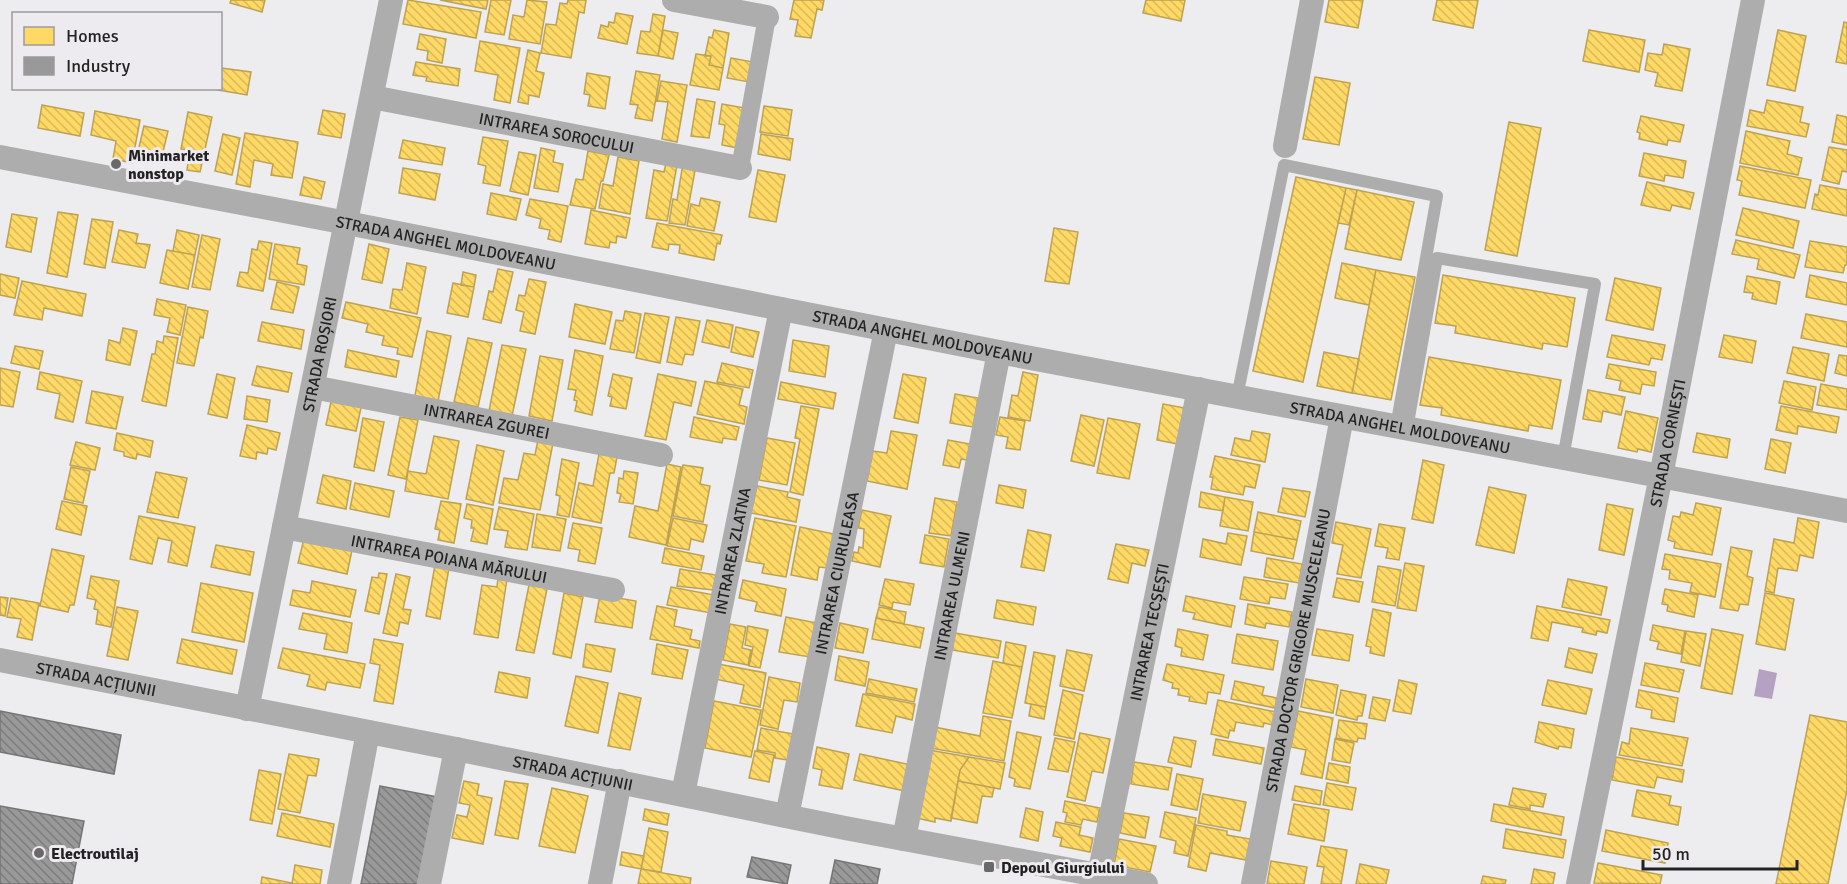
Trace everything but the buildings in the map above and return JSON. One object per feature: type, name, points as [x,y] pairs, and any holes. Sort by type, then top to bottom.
[{"type":"street","name":"STRADA ROȘIORI","points":[[247,709],[391,0]]},
{"type":"street","points":[[674,0],[767,18],[740,168]]},
{"type":"street","points":[[1285,146],[1312,0]]},
{"type":"street","name":"STRADA CORNEȘTI","points":[[1578,884],[1754,0]]},
{"type":"street","name":"INTRAREA SOROCULUI","points":[[372,97],[740,168]]},
{"type":"street","name":"STRADA ANGHEL MOLDOVEANU","points":[[0,157],[999,352],[1847,511]]},
{"type":"street","name":"INTRAREA ZLATNA","points":[[683,794],[781,309]]},
{"type":"street","name":"INTRAREA CIURULEASA","points":[[787,816],[886,330]]},
{"type":"street","name":"INTRAREA ULMENI","points":[[904,839],[999,352]]},
{"type":"street","name":"INTRAREA ZGUREI","points":[[313,387],[661,455]]},
{"type":"street","name":"INTRAREA TECȘEȘTI","points":[[1099,875],[1199,389]]},
{"type":"street","name":"STRADA DOCTOR GRIGORE MUSCELEANU","points":[[1253,884],[1342,417]]},
{"type":"street","name":"INTRAREA POIANA MĂRULUI","points":[[285,527],[613,590]]},
{"type":"street","name":"STRADA ACȚIUNII","points":[[0,660],[904,839],[1146,884]]},
{"type":"street","points":[[339,884],[368,732]]},
{"type":"street","points":[[429,884],[456,749]]},
{"type":"street","points":[[600,884],[620,781]]},
{"type":"lane","points":[[1237,397],[1284,165],[1437,196],[1401,428]]},
{"type":"lane","points":[[1401,428],[1437,258],[1595,284],[1563,458]]},
{"type":"shaded area","points":[[1759,669],[1777,673],[1772,699],[1754,696]]},
{"type":"place","name":"Minimarket nonstop","points":[[116,164]]},
{"type":"place","name":"Electroutilaj","points":[[39,853]]},
{"type":"place","name":"Depoul Giurgiului","points":[[989,867]]}]
